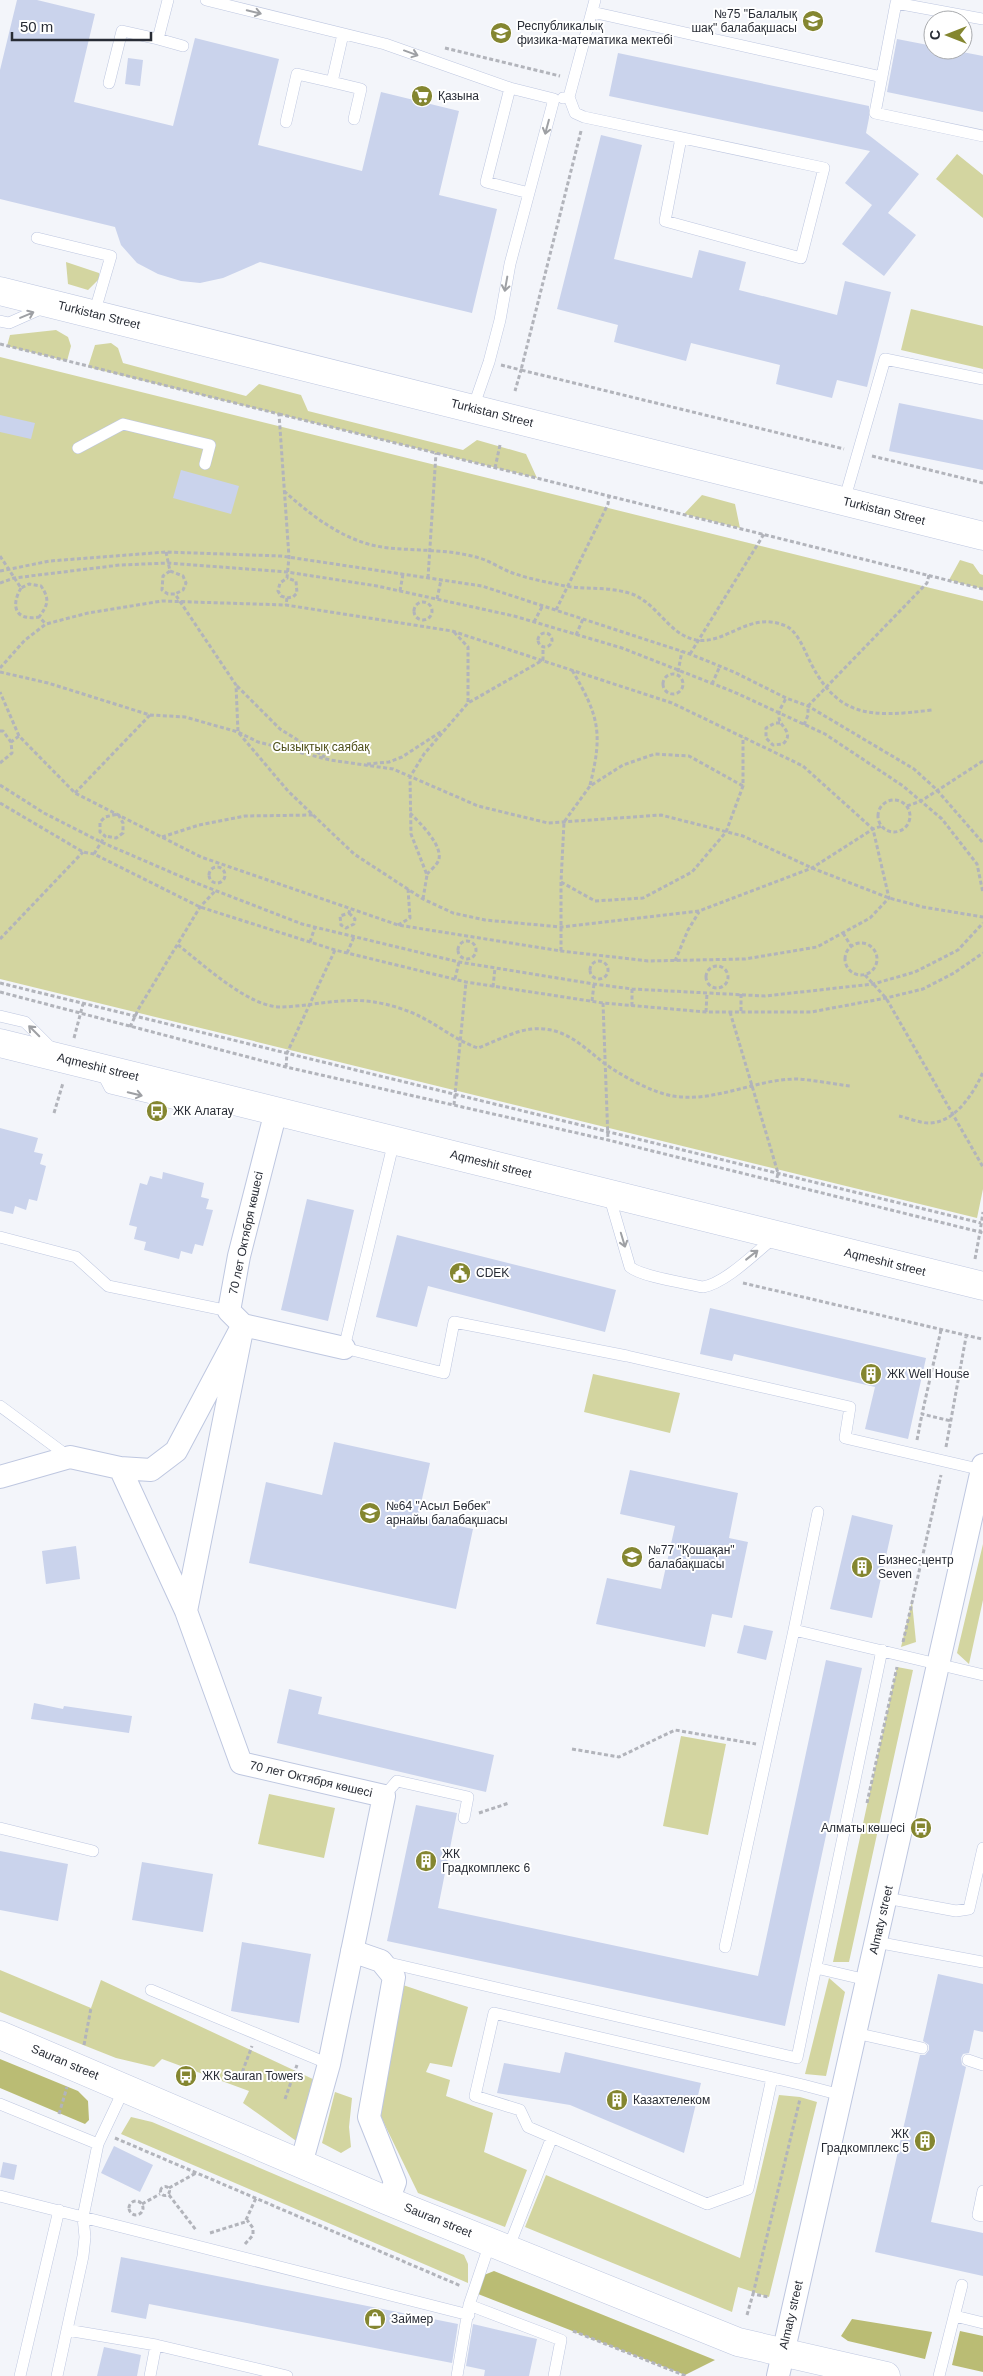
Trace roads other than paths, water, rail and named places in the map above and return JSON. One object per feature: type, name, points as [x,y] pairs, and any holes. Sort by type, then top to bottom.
[{"type":"main road","name":"Turkistan Street","points":[[0,291],[983,536]]},
{"type":"main road","name":"Aqmeshit street","points":[[0,1043],[66,1061],[983,1286]]},
{"type":"main road","name":"Sauran street","points":[[0,2034],[388,2201],[738,2342],[780,2365],[886,2376]]},
{"type":"street","name":"70 лет Октября көшесі","points":[[0,1477],[70,1457],[120,1468],[151,1470],[176,1450],[236,1318],[239,1256],[276,1111]]},
{"type":"street","points":[[186,1610],[236,1318],[344,1348]]},
{"type":"street","name":"70 лет Октября көшесі","points":[[120,1468],[186,1610],[240,1763],[384,1796],[329,2064],[301,2164]]},
{"type":"street","name":"Almaty street","points":[[780,2365],[982,1476]]},
{"type":"street","points":[[352,1952],[381,1961],[394,1976],[370,2117],[395,2182],[388,2201]]},
{"type":"lane","points":[[158,39],[168,0]]},
{"type":"lane","points":[[206,0],[386,44],[510,88],[554,99],[569,97]]},
{"type":"lane","points":[[983,19],[896,2],[875,113],[983,136]]},
{"type":"lane","points":[[681,138],[665,221],[801,258],[824,168],[584,117],[575,113],[569,97],[594,6],[882,77]]},
{"type":"lane","points":[[109,83],[122,31],[182,46]]},
{"type":"lane","points":[[332,82],[343,34]]},
{"type":"lane","points":[[286,122],[297,74],[361,89],[354,119]]},
{"type":"lane","points":[[510,88],[486,182],[529,193]]},
{"type":"lane","points":[[473,408],[490,362],[510,264],[554,99]]},
{"type":"lane","points":[[37,238],[111,256],[94,314]]},
{"type":"lane","points":[[0,321],[8,323],[53,304]]},
{"type":"lane","points":[[844,501],[885,359],[983,379]]},
{"type":"lane","points":[[78,448],[123,424],[210,445],[205,464]]},
{"type":"lane","points":[[0,1016],[25,1022],[66,1061]]},
{"type":"lane","points":[[394,1140],[344,1348],[444,1374],[454,1322],[627,1356],[850,1407],[845,1438],[914,1454],[982,1476]]},
{"type":"lane","points":[[608,1193],[630,1267],[634,1270],[703,1287],[723,1278],[778,1235]]},
{"type":"lane","points":[[0,1237],[76,1257],[108,1286],[236,1318]]},
{"type":"lane","points":[[0,1406],[70,1457]]},
{"type":"lane","points":[[726,1947],[818,1512]]},
{"type":"lane","points":[[794,1630],[983,1675]]},
{"type":"lane","points":[[381,1961],[797,2058],[882,1650]]},
{"type":"lane","points":[[384,1796],[397,1781],[468,1797],[464,1818]]},
{"type":"lane","points":[[0,1828],[93,1850]]},
{"type":"lane","points":[[886,1898],[956,1911],[968,1909],[983,1848]]},
{"type":"lane","points":[[876,1942],[983,1962]]},
{"type":"lane","points":[[816,1968],[867,1980]]},
{"type":"lane","points":[[151,1990],[329,2064]]},
{"type":"lane","points":[[772,2078],[748,2189],[707,2204],[528,2127],[520,2110],[475,2096],[494,2013],[772,2078],[841,2095]]},
{"type":"lane","points":[[855,2033],[922,2048]]},
{"type":"lane","points":[[968,2060],[983,2065]]},
{"type":"lane","points":[[57,2376],[84,2256],[85,2237],[82,2217],[98,2144],[125,2087]]},
{"type":"lane","points":[[0,2104],[98,2144]]},
{"type":"lane","points":[[457,2376],[473,2292],[499,2245],[552,2138]]},
{"type":"lane","points":[[983,2191],[978,2215],[983,2216]]},
{"type":"lane","points":[[0,2196],[469,2310],[561,2340],[554,2376]]},
{"type":"lane","points":[[20,2376],[59,2210]]},
{"type":"lane","points":[[939,2376],[962,2285]]},
{"type":"lane","points":[[955,2316],[983,2323]]},
{"type":"lane","points":[[68,2330],[156,2346],[287,2376]]},
{"type":"lane","points":[[150,2376],[156,2346]]},
{"type":"place","name":"№75 \"Балалық шақ\" балабақшасы","points":[[813,21]]},
{"type":"place","name":"Республикалық физика-математика мектебі","points":[[501,33]]},
{"type":"place","name":"Қазына","points":[[422,96]]},
{"type":"place","name":"ЖК Алатау","points":[[157,1111]]},
{"type":"place","name":"CDEK","points":[[460,1273]]},
{"type":"place","name":"ЖК Well House","points":[[871,1374]]},
{"type":"place","name":"№64 \"Асыл Бөбек\" арнайы балабақшасы","points":[[370,1513]]},
{"type":"place","name":"№77 \"Қошақан\" балабақшасы","points":[[632,1557]]},
{"type":"place","name":"Бизнес-центр Seven","points":[[862,1567]]},
{"type":"place","name":"Алматы көшесі","points":[[921,1828]]},
{"type":"place","name":"ЖК Градкомплекс 6","points":[[426,1861]]},
{"type":"place","name":"ЖК Sauran Towers","points":[[186,2076]]},
{"type":"place","name":"Казахтелеком","points":[[617,2100]]},
{"type":"place","name":"ЖК Градкомплекс 5","points":[[925,2141]]},
{"type":"place","name":"Займер","points":[[375,2319]]},
{"type":"park label","name":"Сызықтық саябақ","points":[[321,747]]}]
